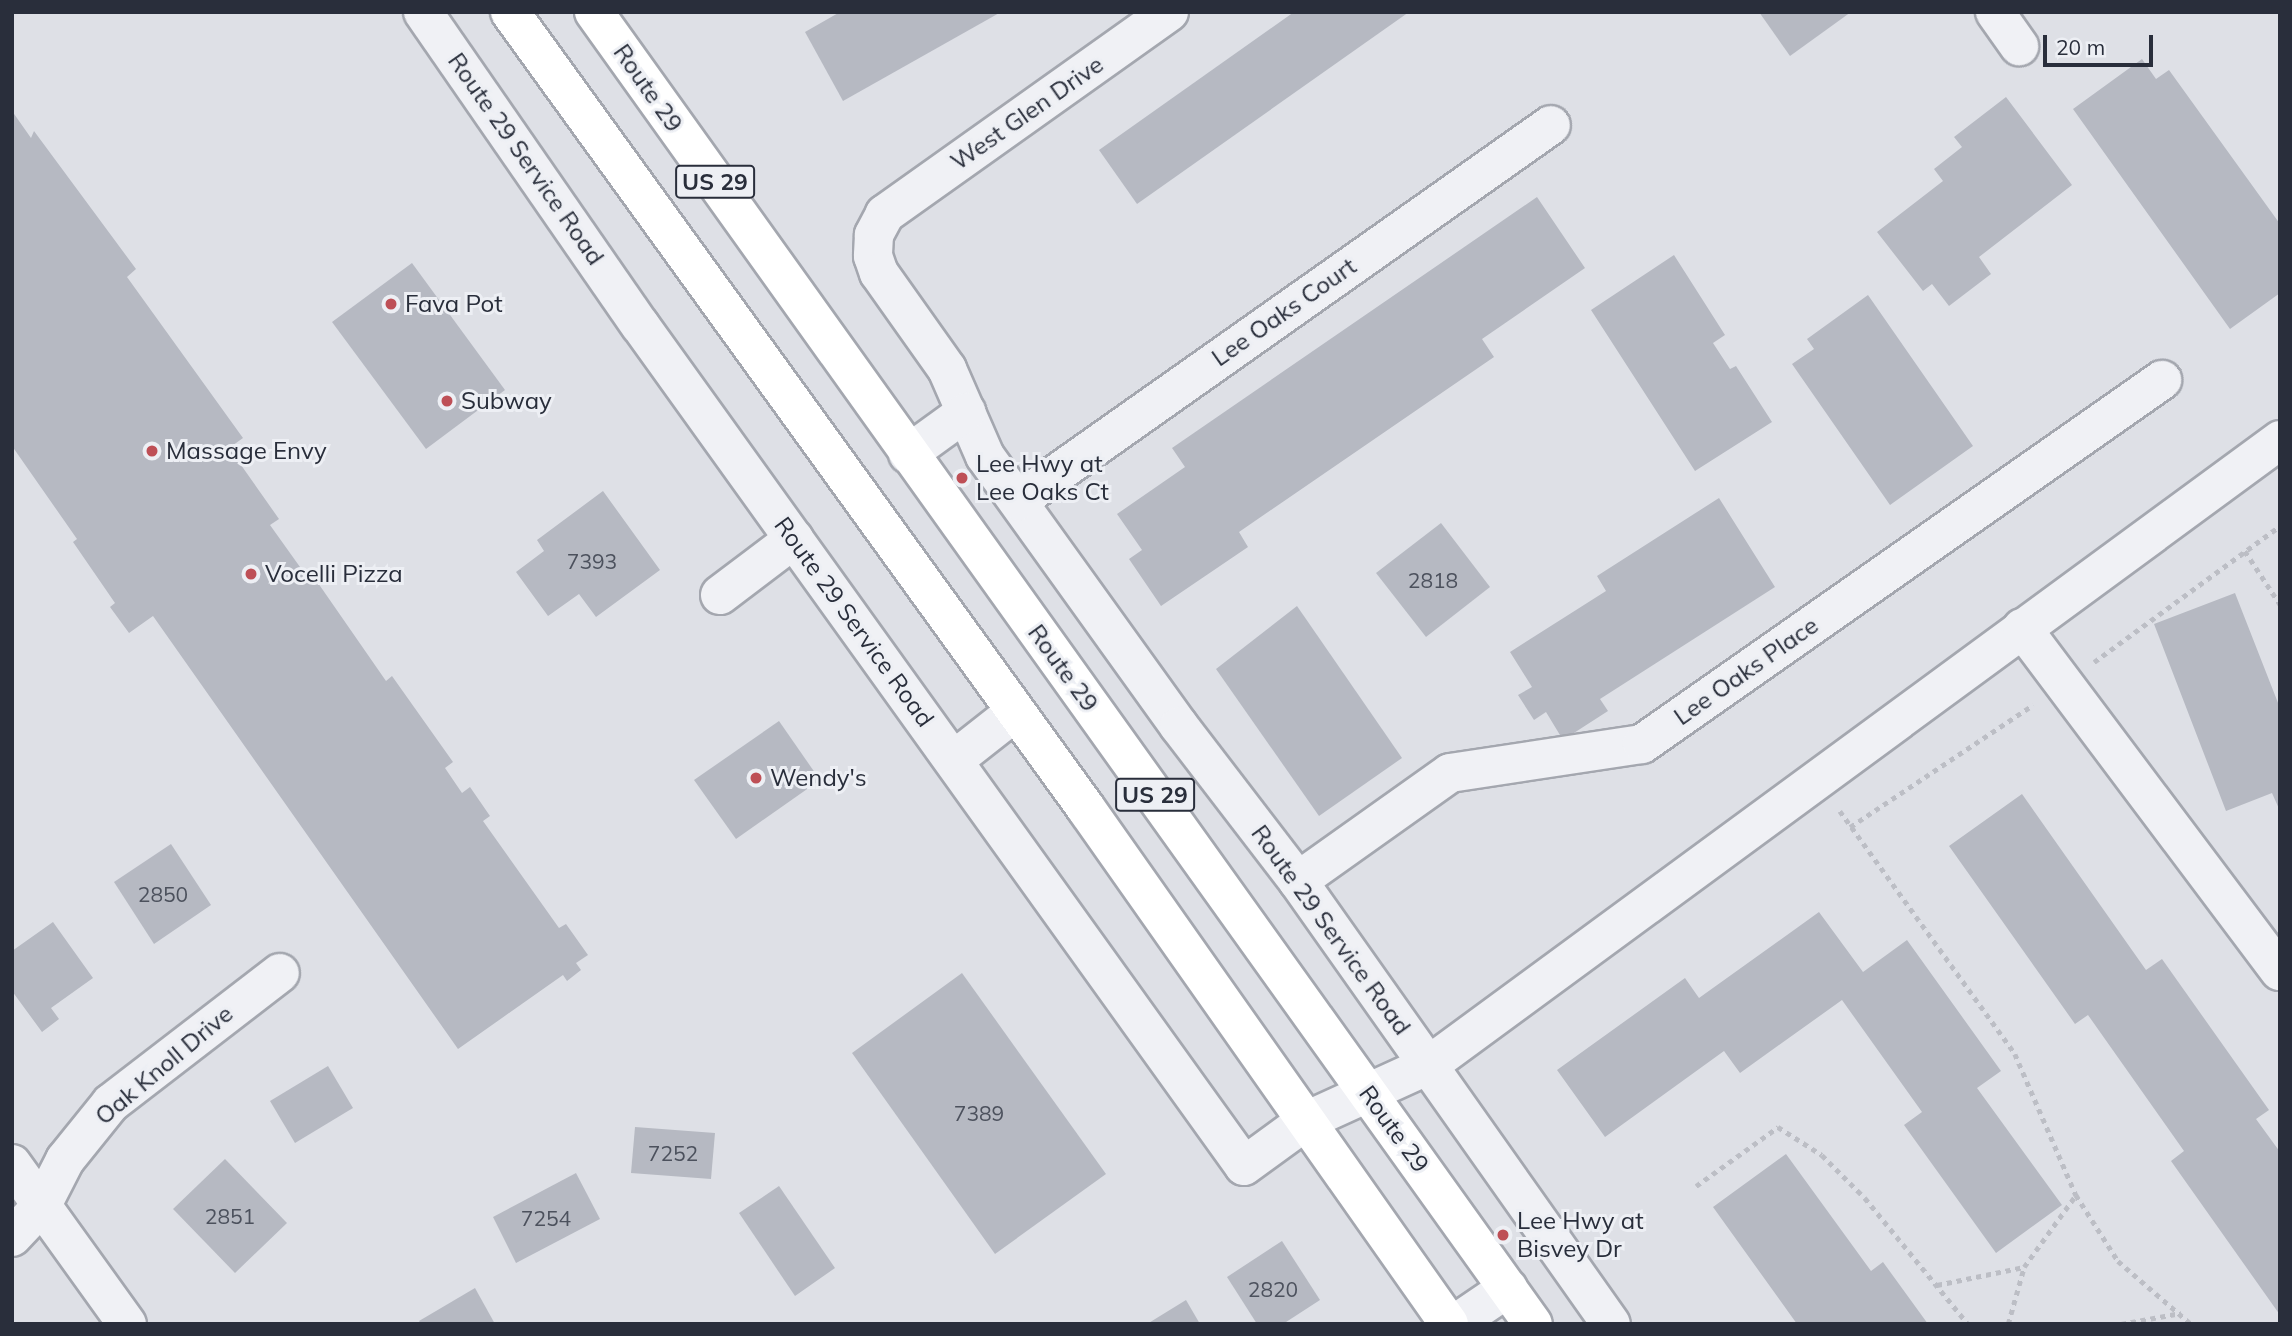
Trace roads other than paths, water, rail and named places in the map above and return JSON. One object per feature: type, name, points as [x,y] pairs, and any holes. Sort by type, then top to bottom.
[{"type":"main road","name":"US 29","points":[[510,12],[1015,712],[1449,1324]]},
{"type":"main road","name":"Route 29","points":[[594,12],[1533,1324]]},
{"type":"street","name":"Route 29 Service Road","points":[[423,12],[794,539],[1244,1166],[1306,1121]]},
{"type":"street","name":"West Glen Drive","points":[[885,214],[1169,12]]},
{"type":"street","points":[[1995,12],[2020,46]]},
{"type":"street","name":"Lee Oaks Court","points":[[1018,501],[1551,125]]},
{"type":"street","name":"Route 29 Service Road","points":[[885,214],[874,235],[873,256],[879,273],[947,369],[985,456],[1298,881],[1611,1324]]},
{"type":"street","name":"Lee Oaks Place","points":[[1298,881],[1450,773],[1642,744],[2162,380]]},
{"type":"street","points":[[908,454],[966,412]]},
{"type":"street","points":[[1306,1121],[1429,1065],[2280,440]]},
{"type":"street","points":[[720,595],[794,539]]},
{"type":"street","points":[[2022,628],[2280,971]]},
{"type":"street","points":[[954,760],[1015,712]]},
{"type":"street","name":"Oak Knoll Drive","points":[[12,1237],[42,1205],[65,1160],[111,1103],[279,973]]},
{"type":"street","points":[[12,1164],[127,1324]]},
{"type":"street","points":[[1455,1324],[1508,1288]]},
{"type":"place","name":"Fava Pot","points":[[391,304]]},
{"type":"place","name":"Subway","points":[[447,401]]},
{"type":"place","name":"Massage Envy","points":[[152,451]]},
{"type":"place","name":"Lee Hwy at Lee Oaks Ct","points":[[962,478]]},
{"type":"place","name":"Vocelli Pizza","points":[[251,574]]},
{"type":"place","name":"Wendy's","points":[[756,778]]},
{"type":"place","name":"Lee Hwy at Bisvey Dr","points":[[1503,1235]]}]
